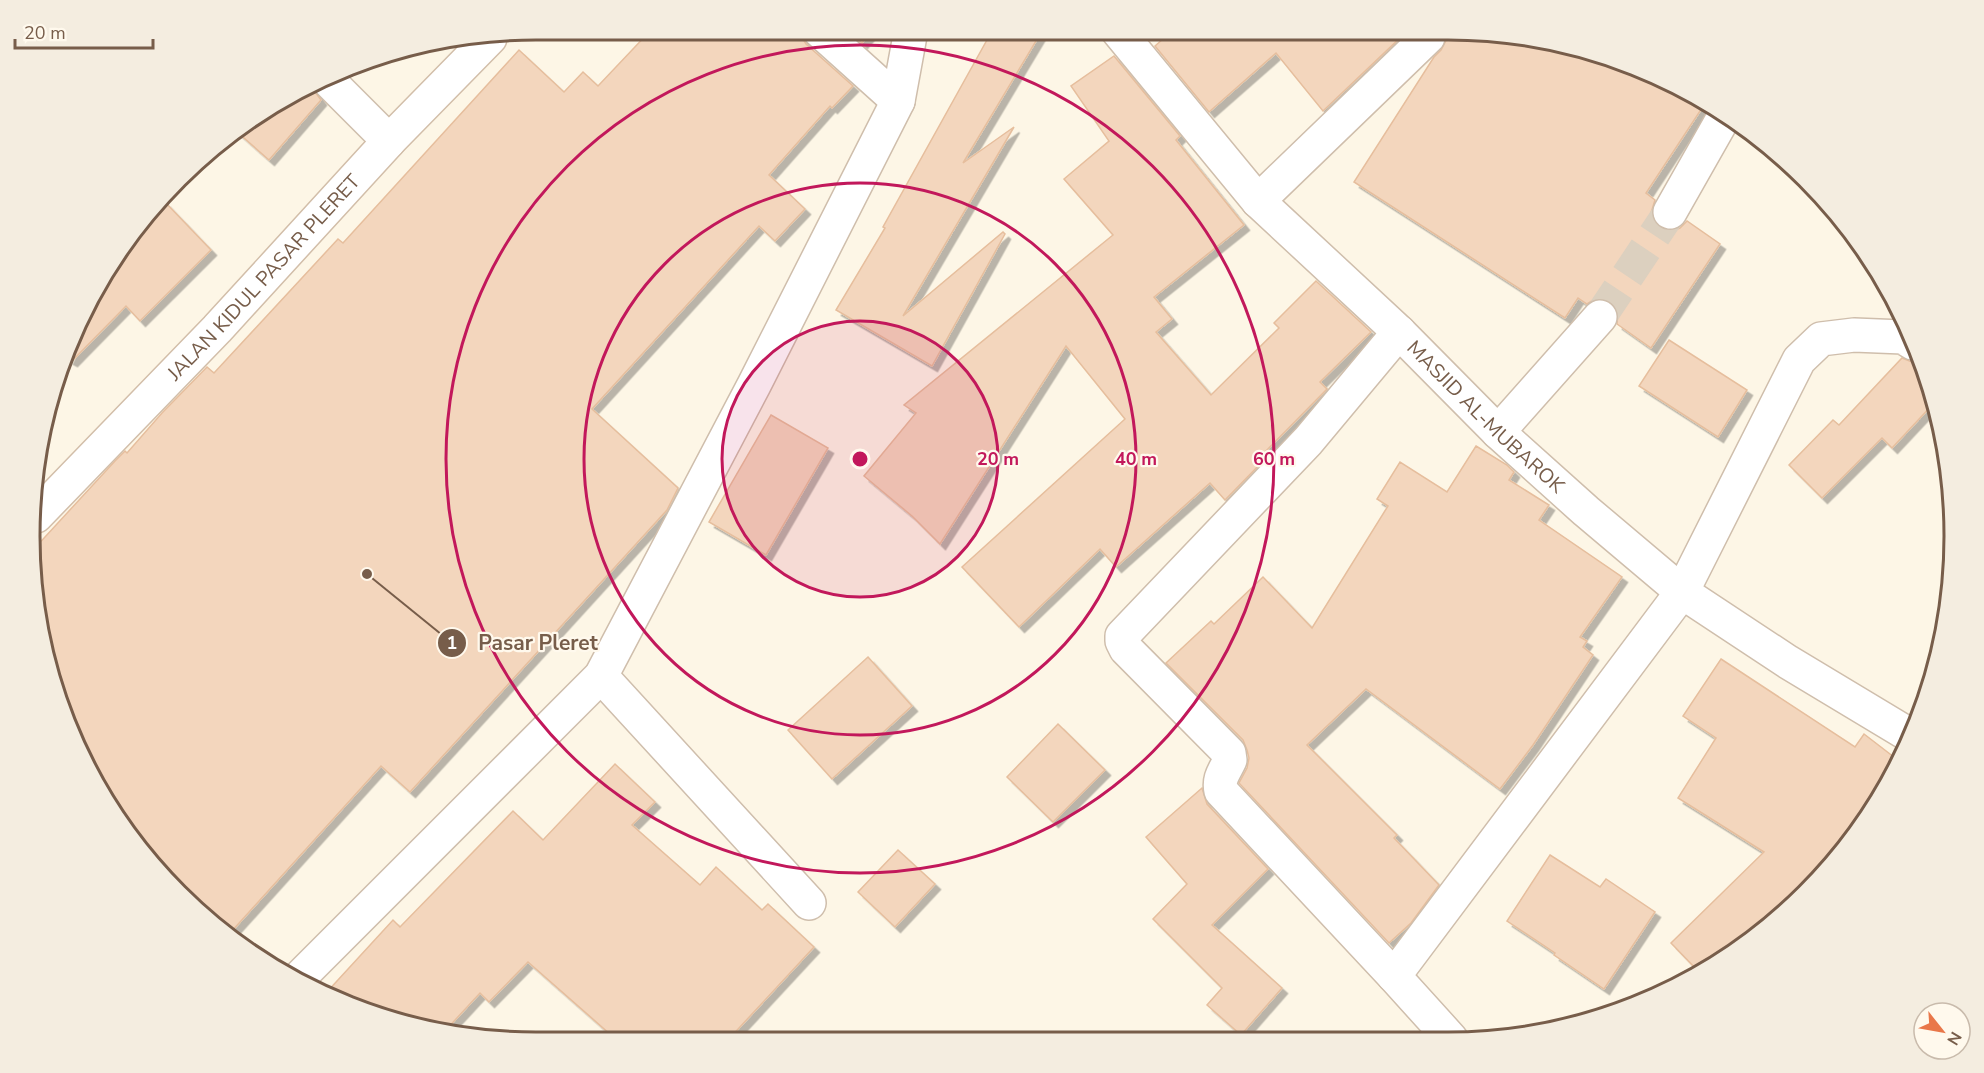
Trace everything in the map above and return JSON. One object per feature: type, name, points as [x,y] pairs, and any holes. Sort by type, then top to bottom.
[{"type":"street","points":[[830,40],[898,101]]},
{"type":"street","points":[[303,974],[601,676],[754,385],[898,101],[909,40]]},
{"type":"street","name":"MASJID AL-MUBAROK","points":[[1125,40],[1258,201],[1400,332],[1498,432],[1586,511],[1682,592],[1788,662],[1903,731]]},
{"type":"street","points":[[1258,201],[1425,40]]},
{"type":"street","name":"JALAN KIDUL PASAR PLERET","points":[[42,510],[218,329],[389,141],[484,44]]},
{"type":"street","points":[[333,85],[389,141]]},
{"type":"street","points":[[1670,212],[1721,123]]},
{"type":"street","points":[[1498,432],[1600,317]]},
{"type":"street","points":[[1400,332],[1308,441],[1122,636],[1122,641],[1126,649],[1229,753],[1230,760],[1220,781],[1221,791],[1445,1032]]},
{"type":"street","points":[[1394,976],[1682,592],[1799,360],[1821,339],[1854,335],[1901,337]]},
{"type":"street","points":[[601,676],[809,903]]},
{"type":"building","points":[[642,40],[804,40],[853,86],[832,108],[830,106],[769,175],[805,209],[775,241],[759,226],[592,409],[678,488],[667,510],[410,792],[381,766],[234,929],[209,909],[164,864],[124,812],[92,756],[78,726],[57,665],[45,601],[40,542],[115,461],[125,451],[127,453],[207,367],[214,373],[338,239],[343,243],[519,50],[564,92],[583,72],[598,86]]},
{"type":"building","points":[[987,40],[1037,40],[963,163],[1014,127],[903,316],[1003,232],[1005,234],[932,366],[836,310],[885,228],[883,227]]},
{"type":"building","points":[[1162,40],[1398,40],[1323,111],[1276,53],[1209,112],[1155,46]]},
{"type":"building","points":[[1448,40],[1512,45],[1576,57],[1637,78],[1701,110],[1646,193],[1655,200],[1651,213],[1660,228],[1671,231],[1680,228],[1687,221],[1720,244],[1651,348],[1617,324],[1618,312],[1612,303],[1603,299],[1595,299],[1587,304],[1578,298],[1565,318],[1354,182],[1434,57]]},
{"type":"building","points":[[1114,56],[1180,136],[1176,140],[1244,225],[1154,297],[1172,319],[1156,332],[1211,395],[1279,328],[1274,323],[1316,281],[1371,332],[1320,382],[1327,389],[1263,454],[1266,458],[1225,500],[1210,483],[1116,567],[1100,549],[1019,627],[962,567],[1125,419],[1066,346],[940,544],[912,516],[864,476],[916,413],[904,405],[1113,235],[1064,179],[1109,141],[1071,86]]},
{"type":"building","points":[[316,93],[321,100],[269,160],[243,137],[288,107]]},
{"type":"building","points":[[168,205],[211,250],[140,321],[126,306],[73,360],[107,288],[143,235]]},
{"type":"building","points":[[1669,340],[1747,390],[1718,437],[1639,386]]},
{"type":"building","points":[[1902,358],[1911,362],[1927,410],[1892,448],[1882,438],[1822,498],[1789,465],[1833,420],[1839,425]]},
{"type":"building","points":[[771,415],[828,448],[766,555],[709,522]]},
{"type":"building","points":[[1476,446],[1507,465],[1514,472],[1509,480],[1549,505],[1539,520],[1622,577],[1580,637],[1587,641],[1583,647],[1593,655],[1533,745],[1500,789],[1366,689],[1307,745],[1397,835],[1394,838],[1439,885],[1411,923],[1389,943],[1239,783],[1247,768],[1249,758],[1243,740],[1166,663],[1211,621],[1214,624],[1263,577],[1312,628],[1388,506],[1377,499],[1400,462],[1447,492]]},
{"type":"building","points":[[868,657],[912,706],[832,779],[788,730]]},
{"type":"building","points":[[1721,659],[1855,747],[1864,734],[1892,756],[1860,812],[1820,864],[1775,909],[1723,949],[1694,967],[1671,943],[1764,852],[1678,798],[1716,738],[1683,716]]},
{"type":"building","points":[[1058,724],[1105,770],[1053,822],[1007,777]]},
{"type":"building","points":[[615,764],[655,802],[632,825],[700,885],[716,867],[762,910],[768,904],[814,947],[735,1032],[608,1032],[528,962],[489,1002],[480,993],[451,1025],[408,1016],[331,988],[393,920],[400,927],[513,811],[543,840]]},
{"type":"building","points":[[1202,788],[1207,804],[1268,869],[1212,925],[1282,988],[1244,1032],[1238,1032],[1207,1005],[1222,988],[1153,919],[1187,884],[1146,837]]},
{"type":"building","points":[[898,850],[935,884],[895,927],[858,892]]},
{"type":"building","points":[[1550,855],[1600,887],[1606,879],[1655,912],[1604,989],[1507,921]]},
{"type":"tunnel","points":[[1600,317],[1670,212]]},
{"type":"place","name":"Pasar Pleret","points":[[367,574]]}]
